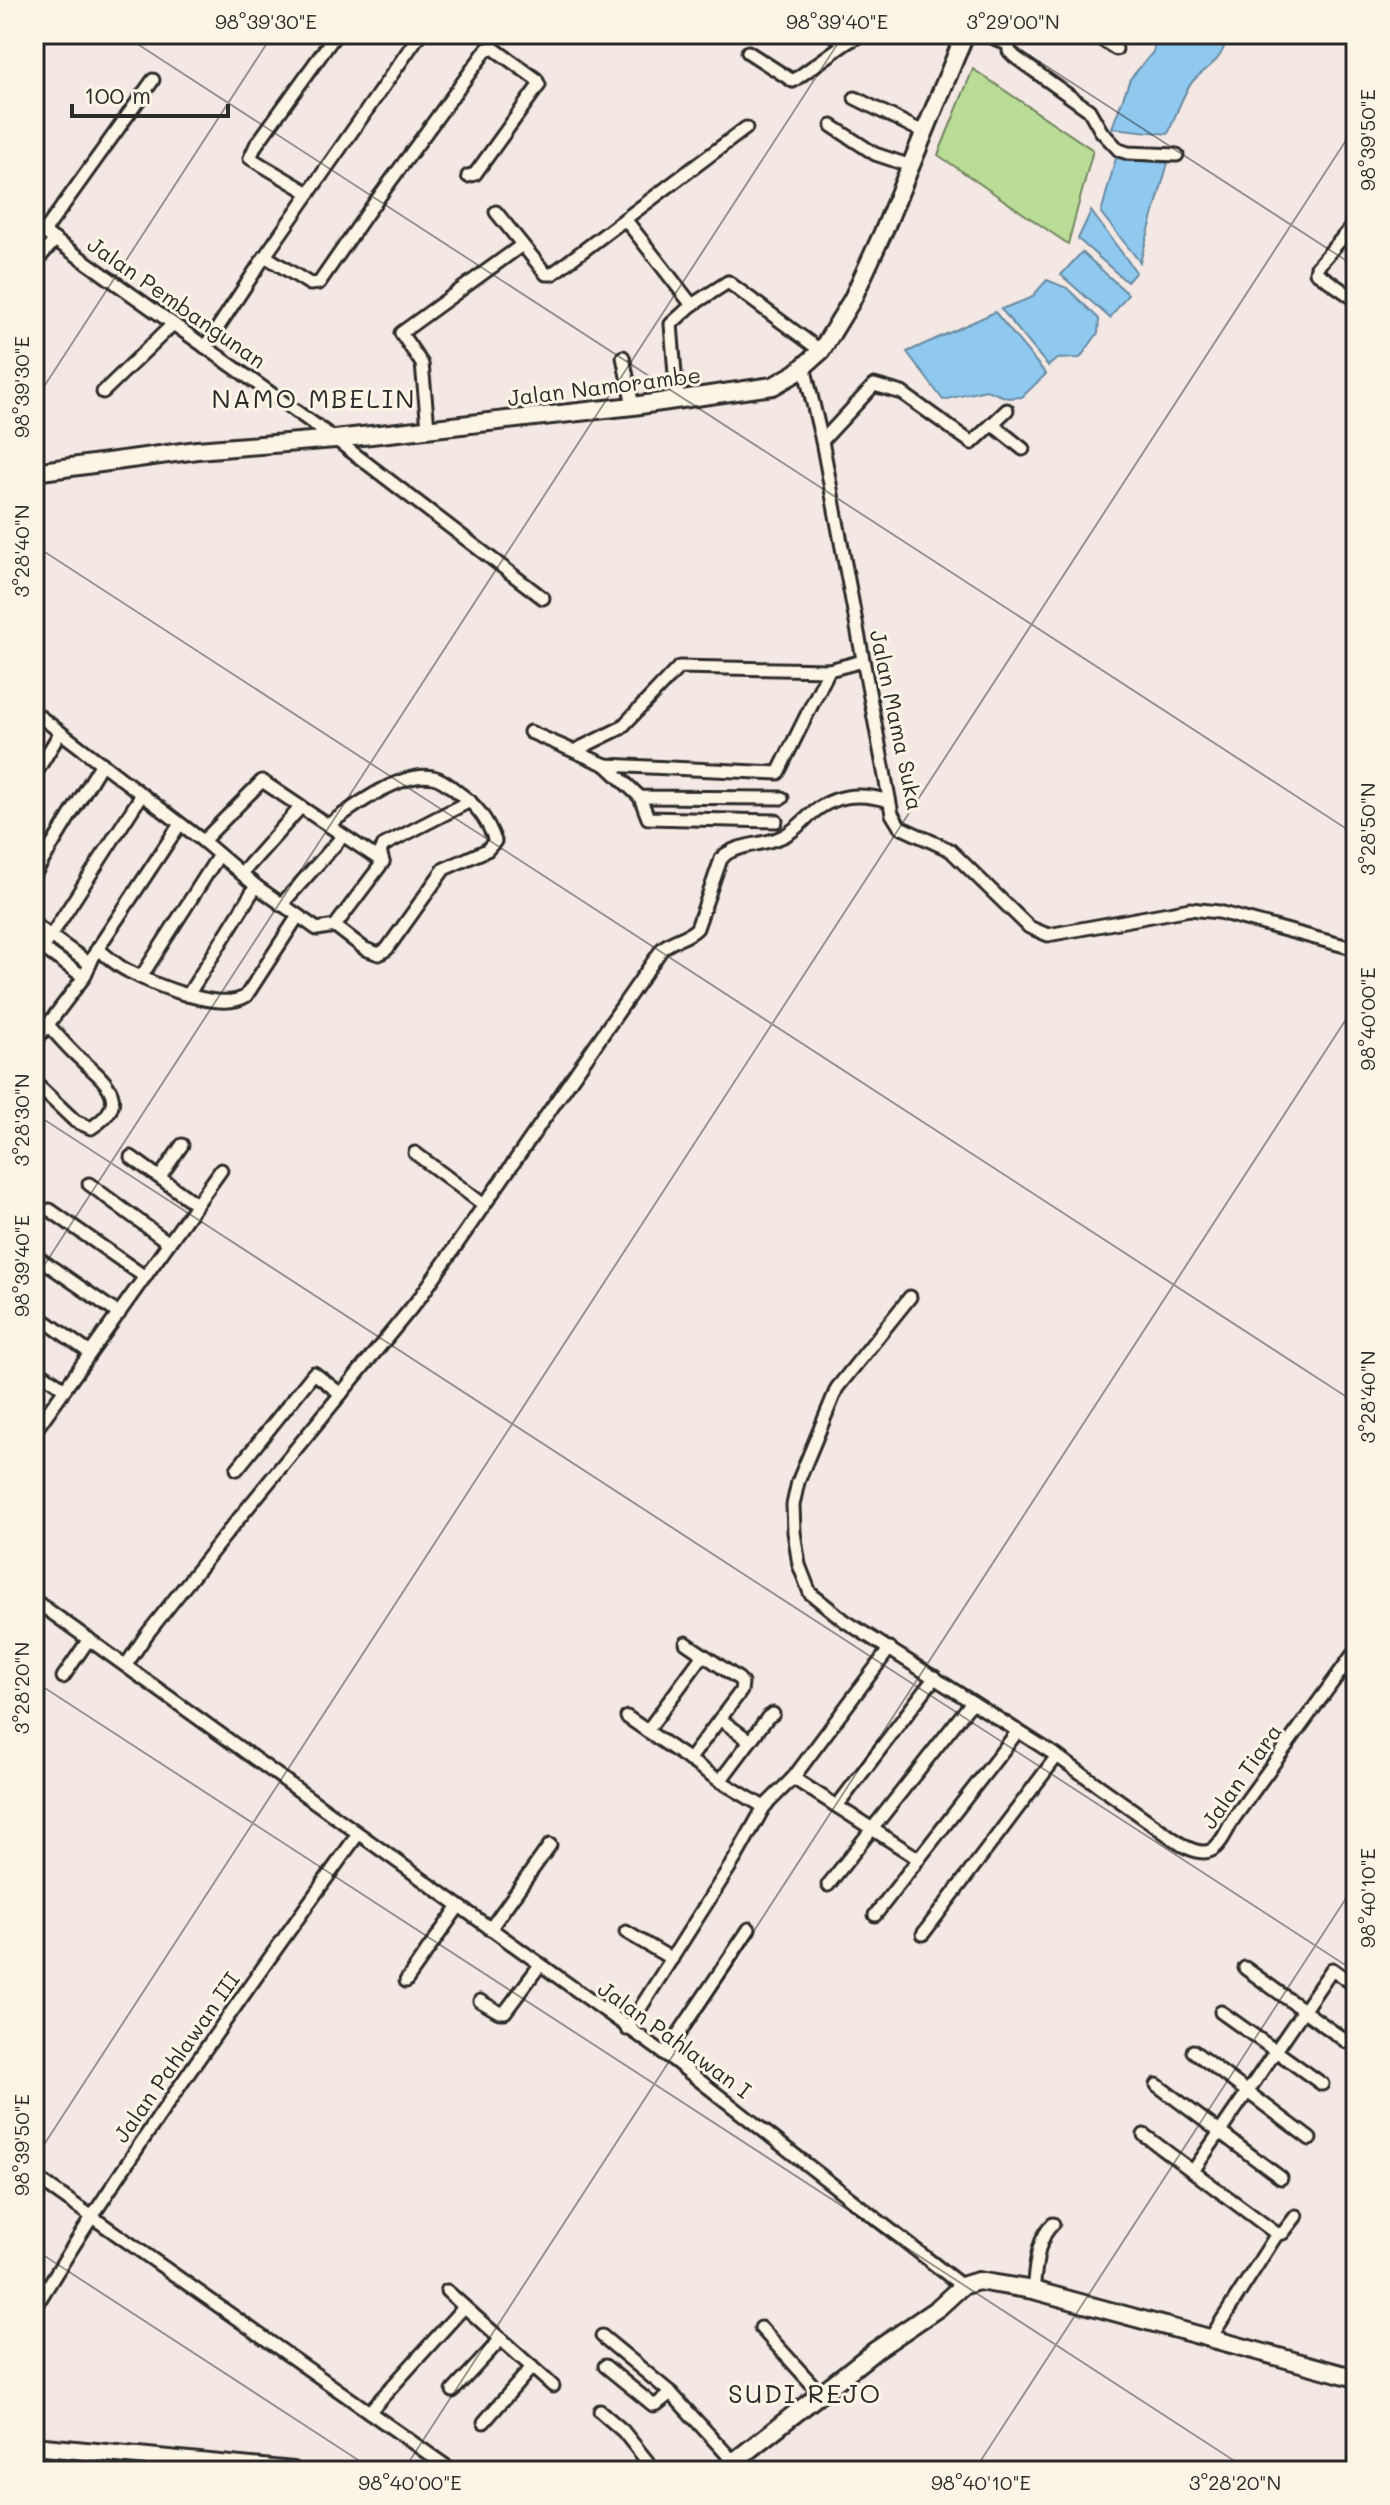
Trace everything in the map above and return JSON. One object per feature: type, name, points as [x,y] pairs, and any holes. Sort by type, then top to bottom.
[{"type":"main road","name":"Jalan Namorambe","points":[[34,472],[197,450],[335,439],[633,406],[773,386],[821,351],[863,280],[965,34]]},
{"type":"main road","points":[[728,2466],[876,2350],[938,2308],[962,2286],[978,2281],[1033,2290],[1356,2378]]},
{"type":"main road","points":[[34,2446],[293,2471]]},
{"type":"street","points":[[309,193],[250,158],[256,145],[336,34]]},
{"type":"street","points":[[205,347],[420,34]]},
{"type":"street","points":[[832,34],[846,43]]},
{"type":"street","points":[[748,52],[793,81],[863,34]]},
{"type":"street","points":[[986,34],[1012,40],[1009,51],[1089,110],[1101,131],[1119,150],[1177,155]]},
{"type":"street","points":[[1093,34],[1116,49]]},
{"type":"street","points":[[265,256],[310,284],[319,283],[418,142],[487,49],[493,48],[536,79],[539,85],[475,174],[468,176]]},
{"type":"street","points":[[39,229],[153,80]]},
{"type":"street","points":[[855,98],[925,133]]},
{"type":"street","points":[[832,126],[875,154],[911,166]]},
{"type":"street","points":[[496,212],[546,274],[552,274],[746,128]]},
{"type":"street","points":[[625,219],[692,305]]},
{"type":"street","points":[[1356,222],[1316,272],[1356,300]]},
{"type":"street","name":"Jalan Pembangunan","points":[[39,229],[335,439],[543,598]]},
{"type":"street","points":[[34,264],[55,240]]},
{"type":"street","points":[[428,427],[422,364],[401,333],[522,245]]},
{"type":"street","points":[[677,399],[671,324],[692,305],[731,282],[821,351]]},
{"type":"street","points":[[103,392],[173,324]]},
{"type":"street","points":[[623,357],[633,406]]},
{"type":"street","name":"Jalan Mama Suka","points":[[804,366],[822,441],[889,801],[900,827],[950,850],[1029,927],[1048,935],[1190,909],[1219,912],[1356,949]]},
{"type":"street","points":[[822,441],[874,385],[902,393],[972,443],[1007,410]]},
{"type":"street","points":[[993,425],[1023,449]]},
{"type":"street","points":[[574,751],[621,728],[679,667],[829,670],[863,661]]},
{"type":"street","points":[[606,765],[778,773],[829,670]]},
{"type":"street","points":[[34,712],[243,872],[256,886],[317,929],[335,926],[383,862]]},
{"type":"street","points":[[530,732],[606,765],[640,797],[648,818],[776,821]]},
{"type":"street","points":[[34,776],[60,733]]},
{"type":"street","points":[[34,875],[102,763]]},
{"type":"street","points":[[328,825],[372,795],[425,776],[438,778],[470,801],[485,818],[494,844],[444,869],[387,949],[376,954],[335,926]]},
{"type":"street","points":[[203,841],[262,781],[299,809],[307,809],[383,862]]},
{"type":"street","points":[[126,1665],[155,1623],[421,1296],[662,949],[668,943],[691,935],[697,928],[721,859],[726,854],[787,835],[833,799],[870,795],[889,801]]},
{"type":"street","points":[[34,962],[39,945],[52,937],[141,796]]},
{"type":"street","points":[[640,797],[782,798]]},
{"type":"street","points":[[383,862],[380,851],[384,845],[470,801]]},
{"type":"street","points":[[243,872],[299,809]]},
{"type":"street","points":[[34,1043],[84,977],[98,949],[180,824]]},
{"type":"street","points":[[281,905],[343,836]]},
{"type":"street","points":[[141,977],[219,855]]},
{"type":"street","points":[[188,995],[256,886]]},
{"type":"street","points":[[98,949],[124,969],[188,995],[235,1001],[246,996],[298,916]]},
{"type":"street","points":[[34,924],[90,964]]},
{"type":"street","points":[[39,945],[84,977]]},
{"type":"street","points":[[34,1082],[75,1121],[91,1128],[101,1122],[112,1106],[112,1092],[106,1082],[48,1025]]},
{"type":"street","points":[[160,1177],[182,1145]]},
{"type":"street","points":[[415,1153],[484,1205]]},
{"type":"street","points":[[131,1157],[196,1204]]},
{"type":"street","points":[[35,1428],[221,1170]]},
{"type":"street","points":[[89,1184],[169,1243]]},
{"type":"street","points":[[50,1210],[145,1277]]},
{"type":"street","points":[[34,1255],[119,1314]]},
{"type":"street","points":[[910,1297],[837,1388],[808,1456],[793,1505],[799,1565],[810,1593],[845,1621],[1057,1756],[923,1934]]},
{"type":"street","points":[[34,1313],[90,1353]]},
{"type":"street","points":[[34,1368],[65,1389]]},
{"type":"street","points":[[237,1469],[314,1373],[341,1394]]},
{"type":"street","name":"Jalan Pahlawan I","points":[[34,1600],[665,2054],[962,2286]]},
{"type":"street","points":[[63,1677],[89,1639]]},
{"type":"street","points":[[686,1643],[742,1683],[741,1691],[689,1760]]},
{"type":"street","points":[[627,2029],[736,1857],[764,1807],[793,1778],[890,1648]]},
{"type":"street","name":"Jalan Tiara","points":[[1057,1756],[1182,1845],[1195,1852],[1211,1852],[1356,1650]]},
{"type":"street","points":[[647,1731],[703,1655]]},
{"type":"street","points":[[837,1806],[935,1677]]},
{"type":"street","points":[[828,1885],[972,1702]]},
{"type":"street","points":[[720,1781],[773,1714]]},
{"type":"street","points":[[627,1717],[720,1781],[764,1807]]},
{"type":"street","points":[[720,1719],[750,1741]]},
{"type":"street","points":[[875,1915],[1018,1731]]},
{"type":"street","points":[[793,1778],[919,1859]]},
{"type":"street","name":"Jalan Pahlawan III","points":[[34,2309],[38,2295],[91,2215],[358,1834]]},
{"type":"street","points":[[490,1929],[550,1845]]},
{"type":"street","points":[[406,1981],[459,1906]]},
{"type":"street","points":[[665,2054],[749,1929]]},
{"type":"street","points":[[626,1932],[672,1959]]},
{"type":"street","points":[[480,2001],[499,2012],[505,2012],[540,1965]]},
{"type":"street","points":[[1245,1968],[1347,2042]]},
{"type":"street","points":[[1193,2171],[1332,1969],[1356,1986]]},
{"type":"street","points":[[1221,2012],[1322,2084]]},
{"type":"street","points":[[1193,2051],[1310,2139]]},
{"type":"street","points":[[1157,2085],[1281,2178]]},
{"type":"street","points":[[1144,2135],[1277,2234],[1283,2233],[1296,2216]]},
{"type":"street","points":[[34,2176],[453,2471]]},
{"type":"street","points":[[1033,2290],[1044,2233],[1053,2224]]},
{"type":"street","points":[[1210,2339],[1277,2234]]},
{"type":"street","points":[[447,2291],[553,2386]]},
{"type":"street","points":[[369,2412],[464,2307]]},
{"type":"street","points":[[761,2328],[820,2393]]},
{"type":"street","points":[[602,2336],[671,2393],[728,2466]]},
{"type":"street","points":[[453,2391],[501,2339]]},
{"type":"street","points":[[605,2366],[653,2405],[671,2393]]},
{"type":"street","points":[[484,2422],[532,2367]]},
{"type":"street","points":[[600,2411],[623,2431],[655,2471]]},
{"type":"green space","points":[[973,69],[1093,150],[1068,244],[938,155]]},
{"type":"water","points":[[1157,34],[1212,34],[1226,42],[1216,60],[1189,86],[1168,134],[1112,128],[1130,79],[1153,52]]},
{"type":"water","points":[[1116,158],[1168,163],[1140,262],[1101,213]]},
{"type":"water","points":[[1091,211],[1136,272],[1127,282],[1078,239]]},
{"type":"water","points":[[1082,252],[1128,294],[1110,318],[1061,275]]},
{"type":"water","points":[[1047,280],[1067,288],[1099,319],[1098,333],[1080,358],[1057,359],[1048,366],[1001,309],[1031,298]]},
{"type":"water","points":[[995,312],[1046,374],[1022,397],[1008,398],[986,390],[943,400],[907,352]]},
{"type":"district","name":"NAMO MBELIN","points":[[314,398]]},
{"type":"district","name":"SUDI REJO","points":[[805,2393]]}]
